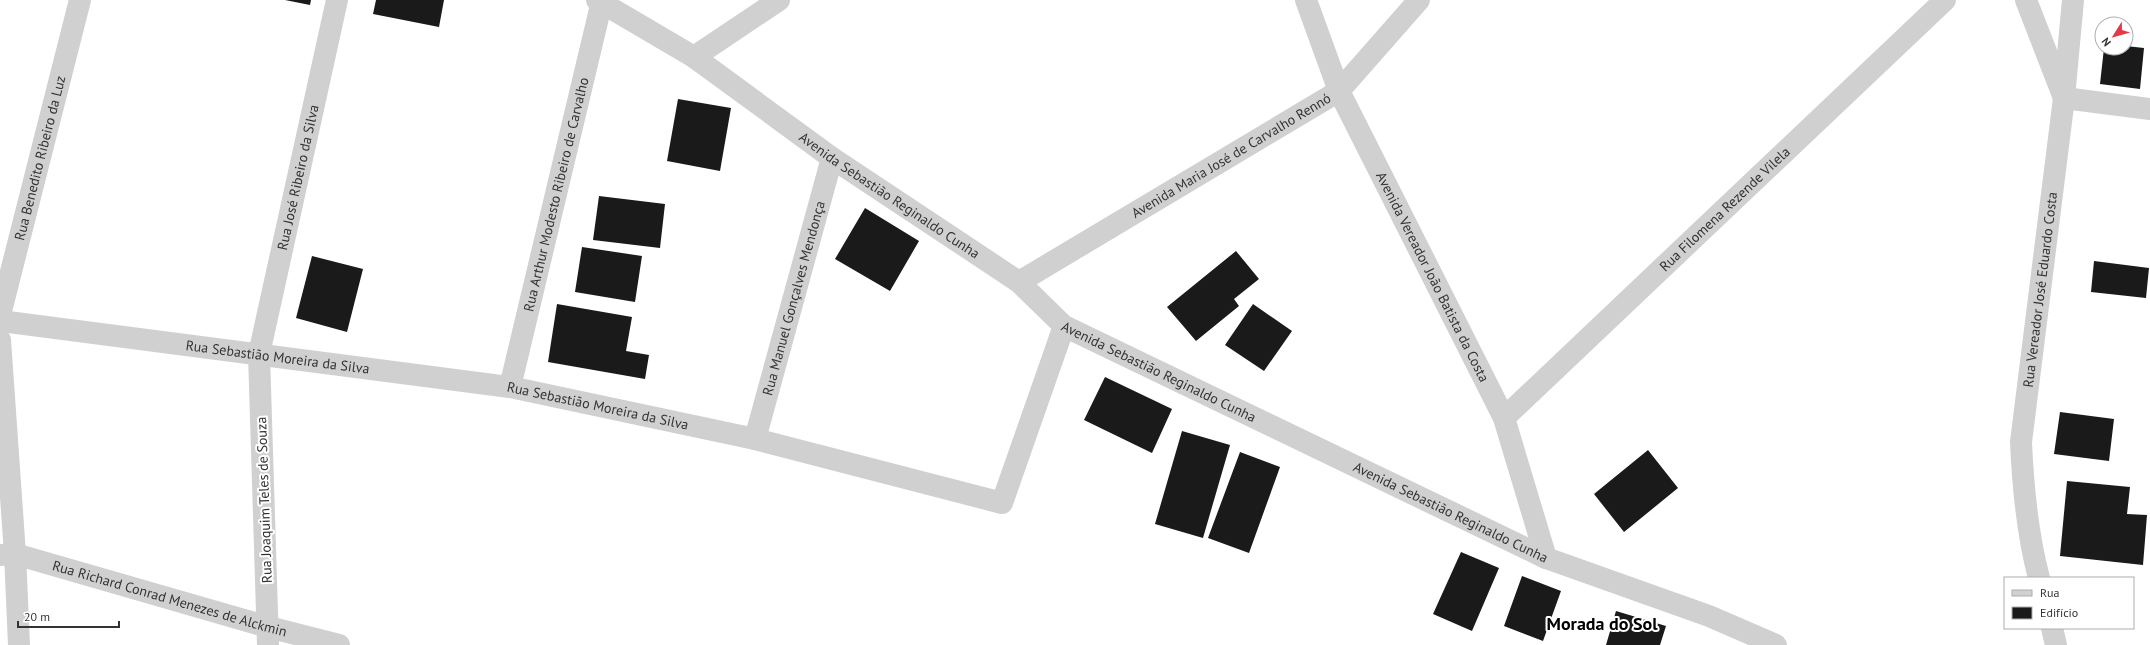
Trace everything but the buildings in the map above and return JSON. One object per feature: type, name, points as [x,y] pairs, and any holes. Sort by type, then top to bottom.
[{"type":"street","name":"Rua Benedito Ribeiro da Luz","points":[[0,315],[80,0]]},
{"type":"street","name":"Rua José Ribeiro da Silva","points":[[259,354],[337,0]]},
{"type":"street","points":[[694,57],[779,0]]},
{"type":"street","name":"Avenida Vereador João Batista da Costa","points":[[1306,0],[1339,91],[1504,418],[1546,558]]},
{"type":"street","name":"Avenida Maria José de Carvalho Rennó","points":[[1019,282],[1339,91],[1418,0]]},
{"type":"street","name":"Rua Filomena Rezende Vilela","points":[[1504,418],[1945,0]]},
{"type":"street","points":[[2026,0],[2064,98],[2150,109]]},
{"type":"street","name":"Rua Vereador José Eduardo Costa","points":[[2039,577],[2033,555],[2023,493],[2021,442],[2064,98],[2073,0]]},
{"type":"street","name":"Avenida Sebastião Reginaldo Cunha","points":[[600,1],[694,57],[832,158],[1019,282],[1064,326],[1546,558],[1709,616],[1776,645]]},
{"type":"street","name":"Rua Arthur Modesto Ribeiro de Carvalho","points":[[510,388],[600,1]]},
{"type":"street","name":"Rua Manuel Gonçalves Mendonça","points":[[755,439],[832,158]]},
{"type":"street","name":"Rua Sebastião Moreira da Silva","points":[[0,321],[510,388],[755,439],[1002,503],[1064,326]]},
{"type":"street","points":[[0,340],[8,554],[19,645]]},
{"type":"street","name":"Rua Joaquim Teles de Souza","points":[[259,354],[268,636]]},
{"type":"street","name":"Rua Richard Conrad Menezes de Alckmin","points":[[8,554],[268,636],[339,645]]},
{"type":"street","points":[[2052,629],[2056,645]]},
{"type":"district","name":"Morada do Sol","points":[[1602,623]]}]
